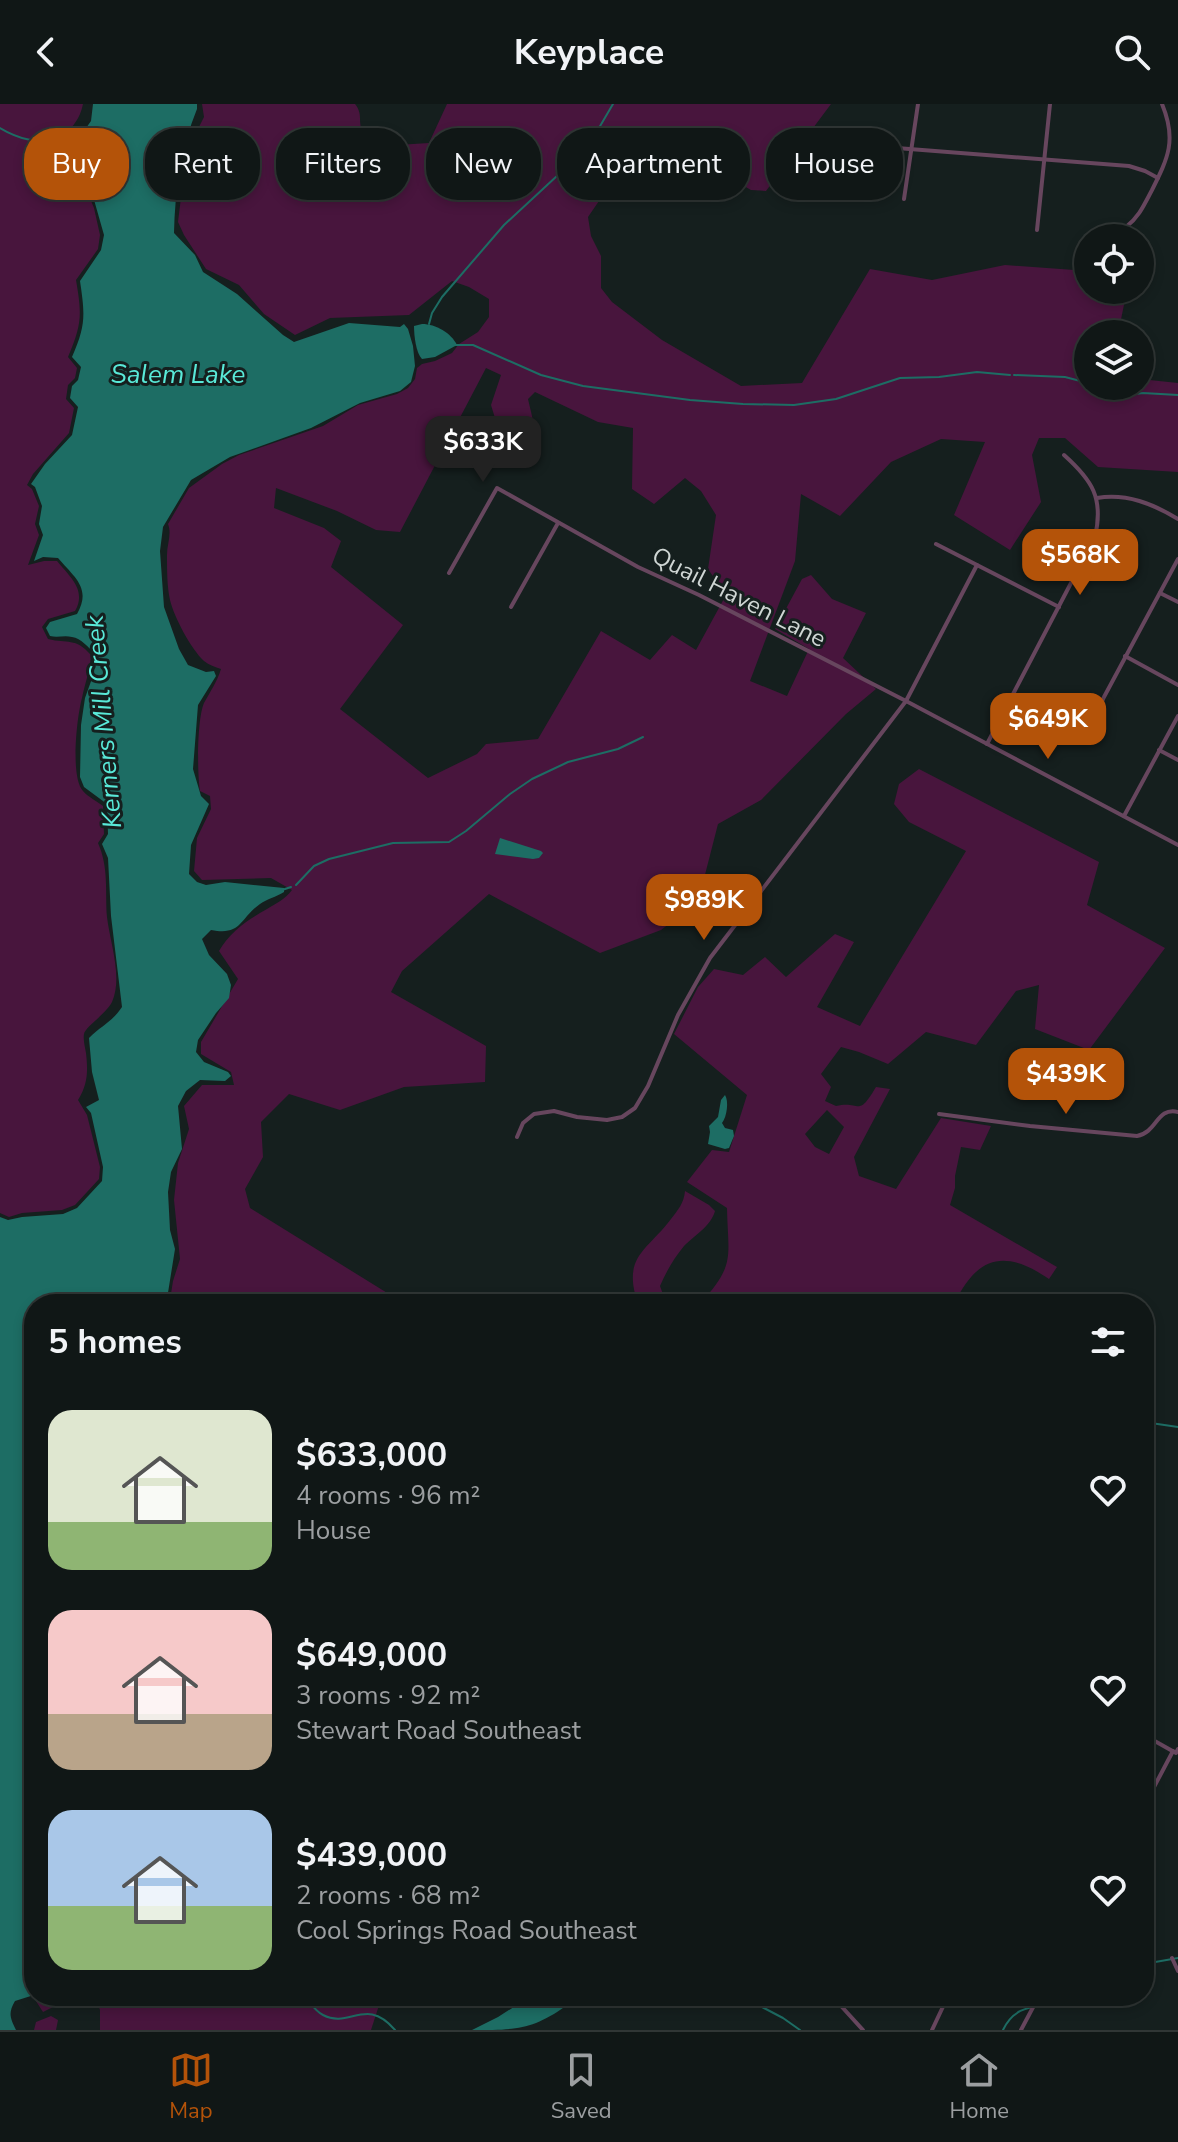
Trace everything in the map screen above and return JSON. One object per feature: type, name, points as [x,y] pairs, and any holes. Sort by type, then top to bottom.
[{"type":"street","points":[[904,199],[918,104]]},
{"type":"street","points":[[1037,230],[1050,104]]},
{"type":"street","points":[[1130,224],[1137,218],[1168,157],[1170,127],[1162,104]]},
{"type":"street","points":[[903,149],[1129,166],[1158,178]]},
{"type":"street","points":[[987,744],[1095,537],[1097,498],[1082,472],[1064,455]]},
{"type":"street","name":"Quail Haven Lane","points":[[449,573],[497,488],[638,567],[906,701],[1178,845]]},
{"type":"street","points":[[1097,498],[1117,496],[1133,499],[1160,508],[1178,519]]},
{"type":"street","points":[[511,607],[558,523]]},
{"type":"street","points":[[936,544],[1059,607]]},
{"type":"street","points":[[1084,742],[1125,656],[1178,559]]},
{"type":"street","points":[[517,1137],[523,1123],[534,1114],[554,1111],[607,1120],[622,1117],[635,1108],[648,1086],[678,1015],[710,958],[906,701],[977,565]]},
{"type":"street","points":[[1160,593],[1178,602]]},
{"type":"street","points":[[1125,656],[1178,685]]},
{"type":"street","points":[[1124,816],[1178,716]]},
{"type":"street","points":[[1159,750],[1178,760]]},
{"type":"street","points":[[939,1114],[1137,1136],[1148,1132],[1165,1112],[1178,1112]]},
{"type":"street","points":[[1154,1740],[1176,1750],[1154,1788]]},
{"type":"street","points":[[1172,1958],[1178,1971]]},
{"type":"street","points":[[841,2006],[863,2030]]},
{"type":"street","points":[[932,2030],[943,2006]]},
{"type":"street","points":[[1021,2030],[1034,2006]]},
{"type":"shaded area","points":[[0,104],[83,104],[71,128],[24,128],[24,200],[91,200],[100,235],[98,249],[76,280],[80,319],[68,357],[77,368],[75,378],[68,385],[66,399],[74,408],[69,433],[27,485],[39,506],[35,524],[39,535],[28,565],[57,561],[78,590],[75,611],[48,619],[42,627],[48,639],[76,643],[91,655],[78,718],[76,760],[83,791],[103,806],[104,834],[98,843],[105,871],[107,917],[116,982],[112,1002],[84,1034],[86,1077],[78,1100],[87,1115],[100,1167],[99,1179],[75,1205],[62,1210],[9,1217],[0,1213]]},
{"type":"shaded area","points":[[202,104],[355,104],[361,128],[276,128],[276,200],[410,200],[410,144],[426,143],[426,200],[541,200],[541,128],[436,128],[447,104],[831,104],[813,128],[766,128],[766,191],[750,189],[750,128],[557,128],[557,200],[600,200],[588,217],[591,236],[601,256],[601,288],[612,302],[662,340],[741,386],[802,383],[870,269],[932,280],[1005,265],[1074,270],[1074,304],[1124,304],[1121,320],[1074,320],[1074,400],[1154,400],[1154,380],[1178,383],[1178,472],[1098,467],[1065,438],[1039,438],[1032,455],[1041,502],[1010,550],[954,515],[985,442],[941,439],[891,462],[840,516],[801,494],[795,561],[750,681],[787,696],[809,649],[775,629],[802,579],[811,575],[832,599],[866,613],[843,658],[876,689],[846,714],[761,800],[718,824],[698,902],[661,930],[600,953],[489,894],[402,971],[391,992],[486,1046],[485,1082],[404,1087],[340,1110],[289,1094],[261,1122],[263,1157],[245,1189],[250,1208],[389,1294],[171,1294],[180,1259],[174,1200],[178,1163],[189,1129],[184,1106],[202,1085],[234,1085],[231,1072],[201,1054],[201,1042],[238,979],[219,951],[240,927],[281,901],[292,890],[271,878],[202,880],[194,871],[197,838],[211,809],[210,796],[200,791],[200,721],[204,703],[221,669],[199,656],[172,607],[167,578],[168,524],[189,488],[222,464],[239,455],[323,426],[358,405],[408,388],[422,364],[452,353],[459,344],[478,332],[489,317],[489,299],[452,281],[409,315],[330,318],[295,335],[264,314],[239,285],[206,269],[178,222],[181,200],[260,200],[260,128],[198,128],[204,117]],"holes":[[[486,368],[501,375],[491,405],[498,428],[522,453],[539,446],[528,399],[535,392],[598,422],[633,428],[632,489],[654,504],[685,478],[701,491],[716,515],[708,569],[726,595],[696,650],[672,635],[650,660],[601,631],[538,739],[486,744],[477,754],[428,778],[340,709],[403,625],[331,567],[341,541],[324,528],[274,508],[276,488],[337,511],[376,530],[400,532]]]},
{"type":"shaded area","points":[[919,769],[1099,862],[1087,905],[1165,948],[1089,1050],[1035,1029],[1039,985],[1016,991],[976,1045],[926,1032],[888,1064],[841,1047],[821,1074],[831,1087],[825,1101],[836,1106],[862,1105],[876,1087],[890,1089],[854,1157],[859,1176],[896,1189],[941,1118],[991,1126],[980,1150],[961,1147],[950,1205],[1057,1267],[1049,1279],[1019,1263],[994,1262],[973,1275],[960,1294],[709,1294],[720,1279],[727,1260],[727,1208],[687,1182],[712,1150],[729,1152],[747,1095],[674,1034],[698,987],[714,969],[743,975],[765,957],[786,977],[835,934],[854,942],[817,1007],[860,1026],[966,851],[909,822],[894,804],[899,784]],"holes":[[[827,1110],[844,1127],[829,1154],[815,1147],[805,1134]]]},
{"type":"shaded area","points":[[685,1191],[709,1205],[715,1211],[713,1216],[670,1265],[660,1286],[663,1294],[636,1294],[633,1275],[639,1256],[683,1199]]},
{"type":"shaded area","points":[[39,2006],[55,2006],[43,2012]]},
{"type":"shaded area","points":[[99,2006],[379,2006],[371,2030],[100,2030]]},
{"type":"shaded area","points":[[51,2016],[58,2020],[56,2030],[34,2030],[36,2022]]},
{"type":"water","name":"Salem Lake","points":[[93,104],[197,104],[191,128],[145,128],[145,200],[176,200],[174,233],[195,255],[203,272],[237,294],[294,342],[349,323],[400,327],[404,324],[413,346],[415,366],[411,382],[400,391],[360,403],[311,428],[230,457],[191,480],[163,527],[160,551],[164,607],[188,665],[206,672],[214,671],[216,676],[198,705],[193,769],[201,796],[209,804],[191,845],[189,874],[206,885],[225,882],[284,888],[284,892],[260,904],[235,928],[229,931],[211,930],[202,939],[209,955],[227,974],[231,985],[229,998],[198,1040],[196,1052],[204,1062],[231,1076],[225,1081],[200,1080],[186,1091],[178,1106],[182,1149],[171,1172],[168,1192],[170,1230],[175,1249],[168,1294],[24,1294],[24,1998],[15,2001],[11,2009],[16,2030],[0,2030],[0,1217],[8,1220],[63,1214],[77,1208],[102,1181],[103,1167],[91,1113],[86,1107],[99,1100],[92,1072],[89,1038],[122,1007],[111,916],[108,858],[102,844],[108,834],[107,804],[84,787],[80,777],[81,725],[85,698],[94,673],[95,654],[79,639],[50,636],[46,628],[50,622],[77,614],[83,597],[82,590],[58,558],[43,557],[34,561],[43,535],[39,524],[42,506],[31,484],[72,435],[78,407],[70,398],[81,367],[72,357],[83,320],[80,281],[101,250],[104,235],[94,200],[129,200],[129,128],[86,128],[91,121]]},
{"type":"water","points":[[422,324],[442,330],[457,345],[435,357],[422,359],[417,349],[414,326]]},
{"type":"water","points":[[500,838],[543,853],[533,859],[495,854]]},
{"type":"water","points":[[725,1095],[727,1109],[722,1123],[725,1128],[733,1130],[734,1136],[729,1148],[725,1149],[708,1144],[709,1126],[718,1117]]},
{"type":"water","points":[[515,2006],[566,2006],[543,2020],[522,2027],[472,2030]]},
{"type":"waterway","points":[[429,324],[442,297],[504,225],[572,162],[596,133],[613,104]]},
{"type":"waterway","points":[[0,128],[24,139]]},
{"type":"waterway","points":[[454,345],[473,345],[541,375],[583,386],[743,404],[794,405],[836,399],[900,378],[977,372],[1010,375]]},
{"type":"waterway","points":[[1014,375],[1074,379]]},
{"type":"waterway","points":[[1154,394],[1178,395]]},
{"type":"waterway","points":[[296,885],[314,866],[329,859],[393,843],[449,842],[532,779],[568,762],[618,749],[643,737]]},
{"type":"waterway","points":[[282,890],[291,887]]},
{"type":"waterway","points":[[1154,1423],[1178,1427]]},
{"type":"waterway","points":[[1154,1962],[1178,1958]]},
{"type":"waterway","points":[[312,2006],[323,2015],[333,2018],[375,2015],[395,2030]]},
{"type":"waterway","points":[[760,2006],[800,2030]]},
{"type":"waterway","points":[[1003,2030],[1016,2013],[1037,2006]]},
{"type":"water label","name":"Kerners Mill Creek","points":[[103,722]]}]
